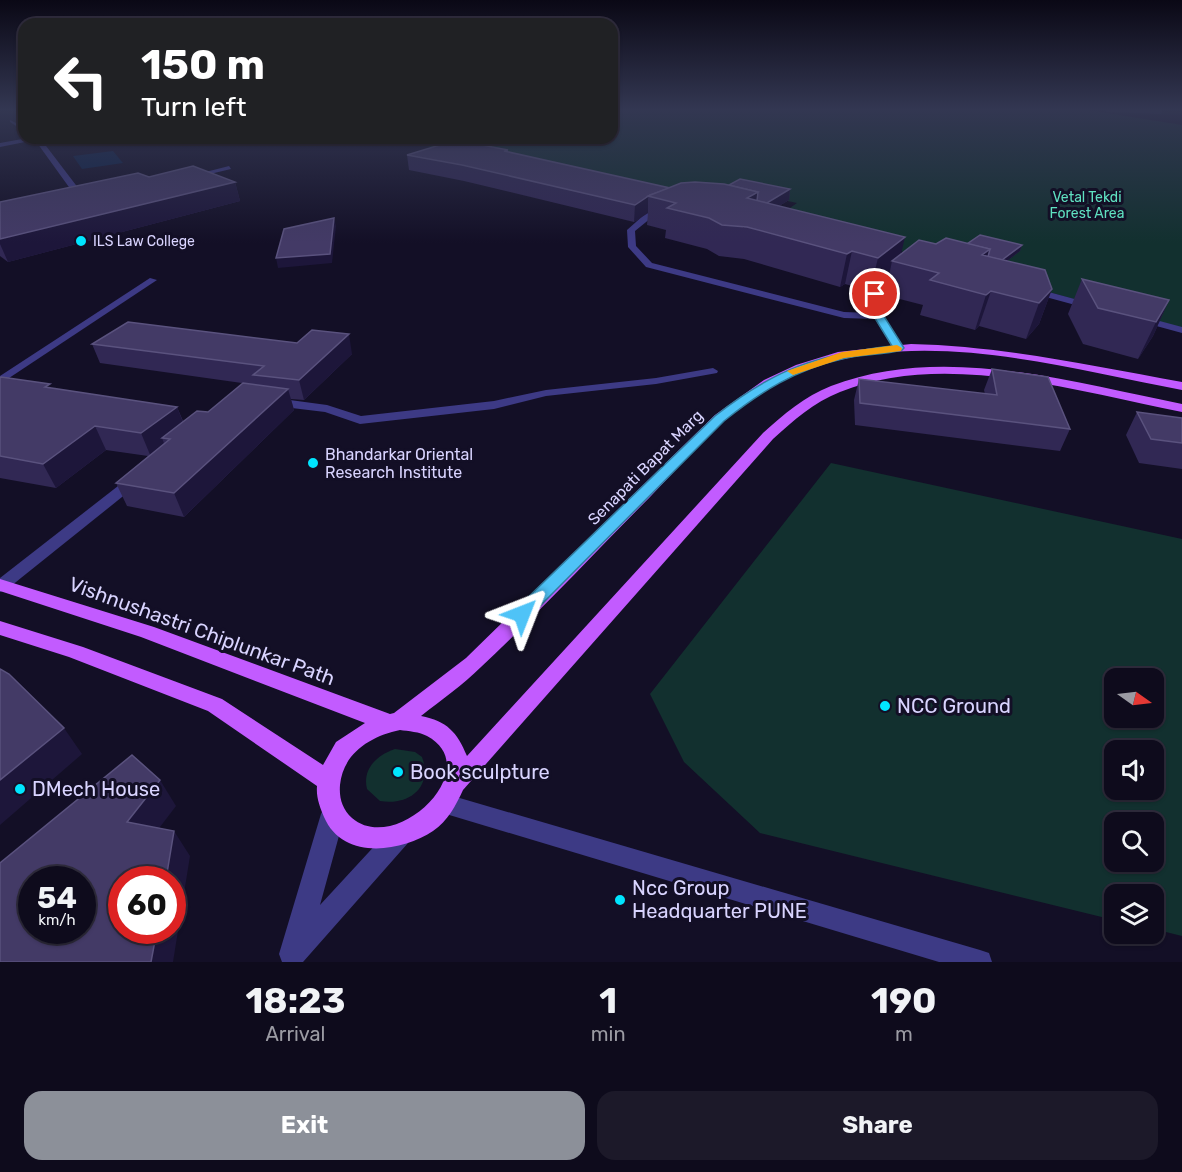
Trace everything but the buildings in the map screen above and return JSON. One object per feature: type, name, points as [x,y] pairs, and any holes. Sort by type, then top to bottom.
[{"type":"main road","name":"Senapati Bapat Marg","points":[[394,722],[473,663],[720,418],[768,383],[800,368],[842,355],[898,348],[951,348],[990,352],[1182,386]]},
{"type":"main road","points":[[457,782],[458,759],[449,740],[434,727],[412,721],[394,722],[365,732],[345,749],[337,759],[328,781],[327,793],[333,814],[339,823],[360,835],[386,838],[400,835],[426,823],[446,804],[457,782],[768,436],[788,418],[837,388],[873,376],[940,370],[995,374],[1182,408]]},
{"type":"main road","name":"Vishnushastri Chiplunkar Path","points":[[0,586],[114,619],[394,722]]},
{"type":"main road","points":[[0,628],[76,652],[214,705],[328,781]]},
{"type":"street","points":[[290,958],[333,814]]},
{"type":"street","points":[[290,958],[400,835]]},
{"type":"lane","points":[[48,154],[82,199]]},
{"type":"lane","points":[[183,178],[229,168]]},
{"type":"lane","points":[[70,202],[93,197]]},
{"type":"lane","points":[[672,207],[648,216],[631,230],[632,247],[650,265],[844,315],[878,316]]},
{"type":"lane","points":[[898,348],[875,310],[875,294],[908,267]]},
{"type":"lane","points":[[0,381],[153,280]]},
{"type":"lane","points":[[1020,287],[1101,309]]},
{"type":"lane","points":[[1136,318],[1182,330]]},
{"type":"lane","points":[[260,400],[327,409],[360,420],[494,405],[546,393],[656,381],[713,371]]},
{"type":"lane","points":[[0,586],[145,471]]},
{"type":"lane","points":[[446,804],[980,962]]},
{"type":"green space","name":"Vetal Tekdi Forest Area","points":[[468,154],[1182,154],[1182,329],[777,217],[797,203],[704,183],[670,192]]},
{"type":"green space","name":"NCC Ground","points":[[831,463],[1182,539],[1182,936],[1164,932],[1164,884],[1104,884],[1104,918],[760,833],[684,762],[650,694]]},
{"type":"green space","points":[[395,749],[415,752],[422,757],[425,768],[424,777],[416,792],[409,797],[391,802],[380,801],[367,789],[367,775],[377,759]]},
{"type":"water","points":[[115,154],[123,163],[82,169],[73,156]]},
{"type":"slow traffic","points":[[793,371],[842,355],[897,348]]},
{"type":"place","name":"ILS Law College","points":[[81,241]]},
{"type":"place","name":"Bhandarkar Oriental Research Institute","points":[[313,463]]},
{"type":"place","name":"NCC Ground","points":[[885,706]]},
{"type":"place","name":"Book sculpture","points":[[398,772]]},
{"type":"place","name":"DMech House","points":[[20,789]]},
{"type":"place","name":"Ncc Group Headquarter PUNE","points":[[620,900]]},
{"type":"route","points":[[522,614],[720,418],[742,400],[768,383],[800,368],[842,355],[898,348],[875,310],[875,294]]}]
